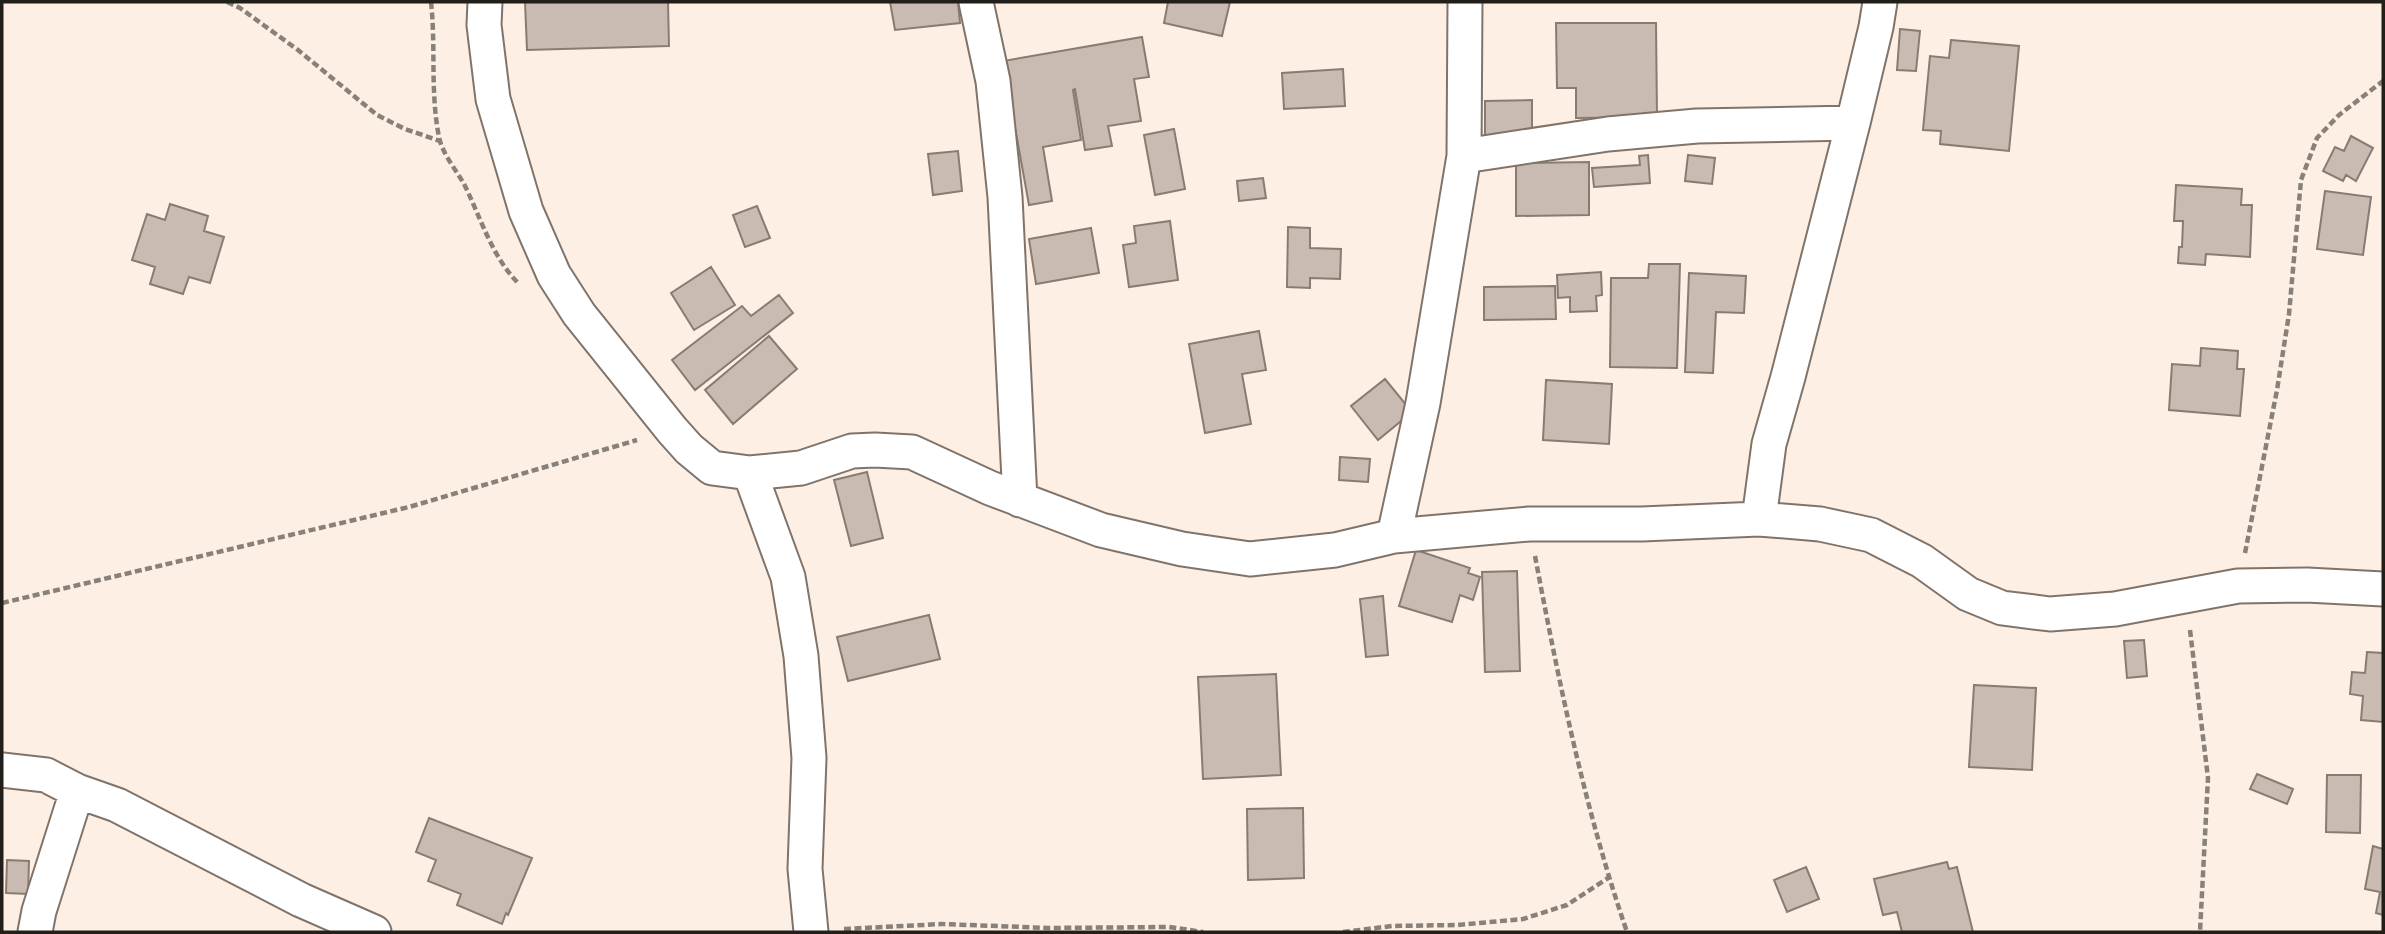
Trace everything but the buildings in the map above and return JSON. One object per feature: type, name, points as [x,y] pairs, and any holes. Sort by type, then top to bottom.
[{"type":"street","points":[[485,2],[484,25],[493,99],[526,211],[554,275],[579,314],[671,430],[712,468],[750,473],[801,468],[852,451],[912,452],[1020,500],[1101,530],[1182,549],[1250,559],[1335,550],[1394,536],[1529,524],[1642,524],[1759,519],[1820,524],[1871,535],[1922,561],[1968,594],[2002,608],[2050,614],[2115,609],[2238,586],[2306,584],[2383,589]]},
{"type":"street","points":[[976,2],[993,81],[1005,197],[1020,500]]},
{"type":"street","points":[[1394,536],[1423,403],[1464,156],[1465,2]]},
{"type":"street","points":[[1759,519],[1769,444],[1853,123],[1880,2]]},
{"type":"street","points":[[1464,156],[1608,134],[1696,126],[1853,123]]},
{"type":"street","points":[[750,473],[788,577],[801,656],[809,758],[806,869],[811,932]]},
{"type":"street","points":[[2,770],[46,775],[77,791],[117,805],[301,900],[374,932]]},
{"type":"street","points":[[35,932],[39,911],[77,791]]},
{"type":"path","points":[[227,2],[240,8],[298,50],[377,115],[405,130],[440,141]]},
{"type":"path","points":[[431,2],[434,25],[435,106],[440,141],[464,184],[498,258],[521,286]]},
{"type":"path","points":[[2238,586],[2287,327],[2301,180],[2318,138],[2339,115],[2383,81]]},
{"type":"path","points":[[2,603],[409,508],[671,430]]},
{"type":"path","points":[[1529,524],[1558,678],[1608,878],[1627,932]]},
{"type":"path","points":[[2183,598],[2191,636],[2208,778],[2200,932]]},
{"type":"path","points":[[1343,932],[1392,926],[1458,925],[1523,919],[1567,905],[1608,878]]},
{"type":"path","points":[[811,932],[942,924],[1049,928],[1169,927],[1203,932]]}]
